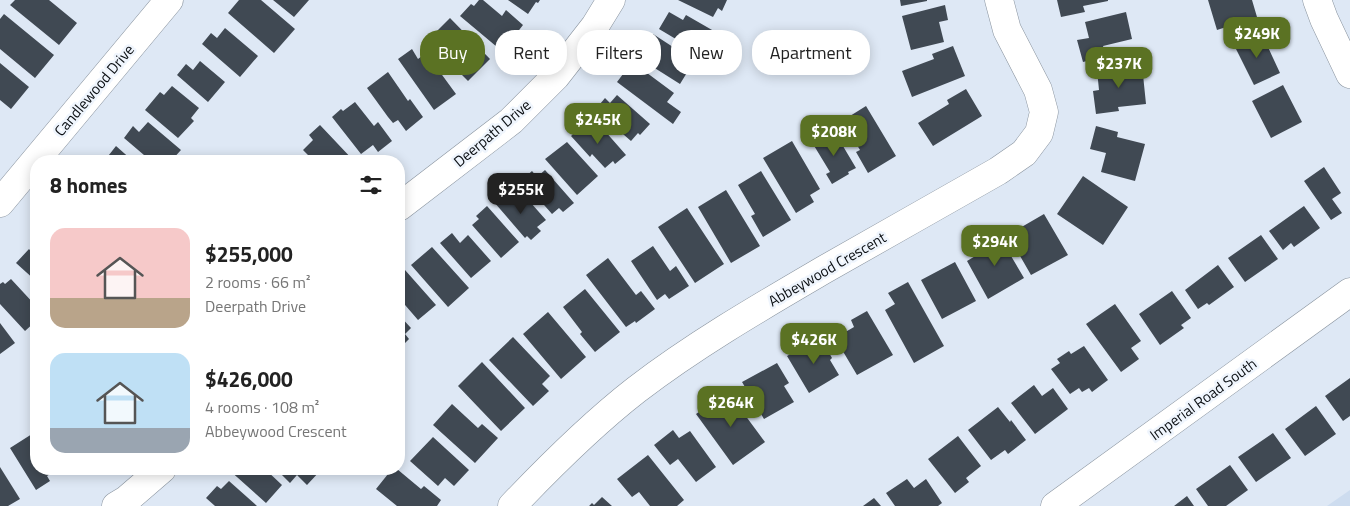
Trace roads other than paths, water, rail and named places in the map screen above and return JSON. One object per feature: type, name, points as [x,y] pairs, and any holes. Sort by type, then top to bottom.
[{"type":"street","name":"Candlewood Drive","points":[[40,155],[169,0]]},
{"type":"street","name":"Deerpath Drive","points":[[405,202],[512,120],[556,76],[595,26],[611,0]]},
{"type":"street","name":"Abbeywood Crescent","points":[[512,506],[546,469],[590,429],[636,390],[688,352],[760,307],[998,171],[1024,153],[1039,133],[1044,112],[1038,90],[1007,30],[999,0]]},
{"type":"street","points":[[1317,0],[1350,74]]},
{"type":"street","name":"Candlewood Drive","points":[[0,203],[30,167]]},
{"type":"street","name":"Imperial Road South","points":[[1055,506],[1350,292]]},
{"type":"street","points":[[116,506],[126,500],[155,475]]}]
